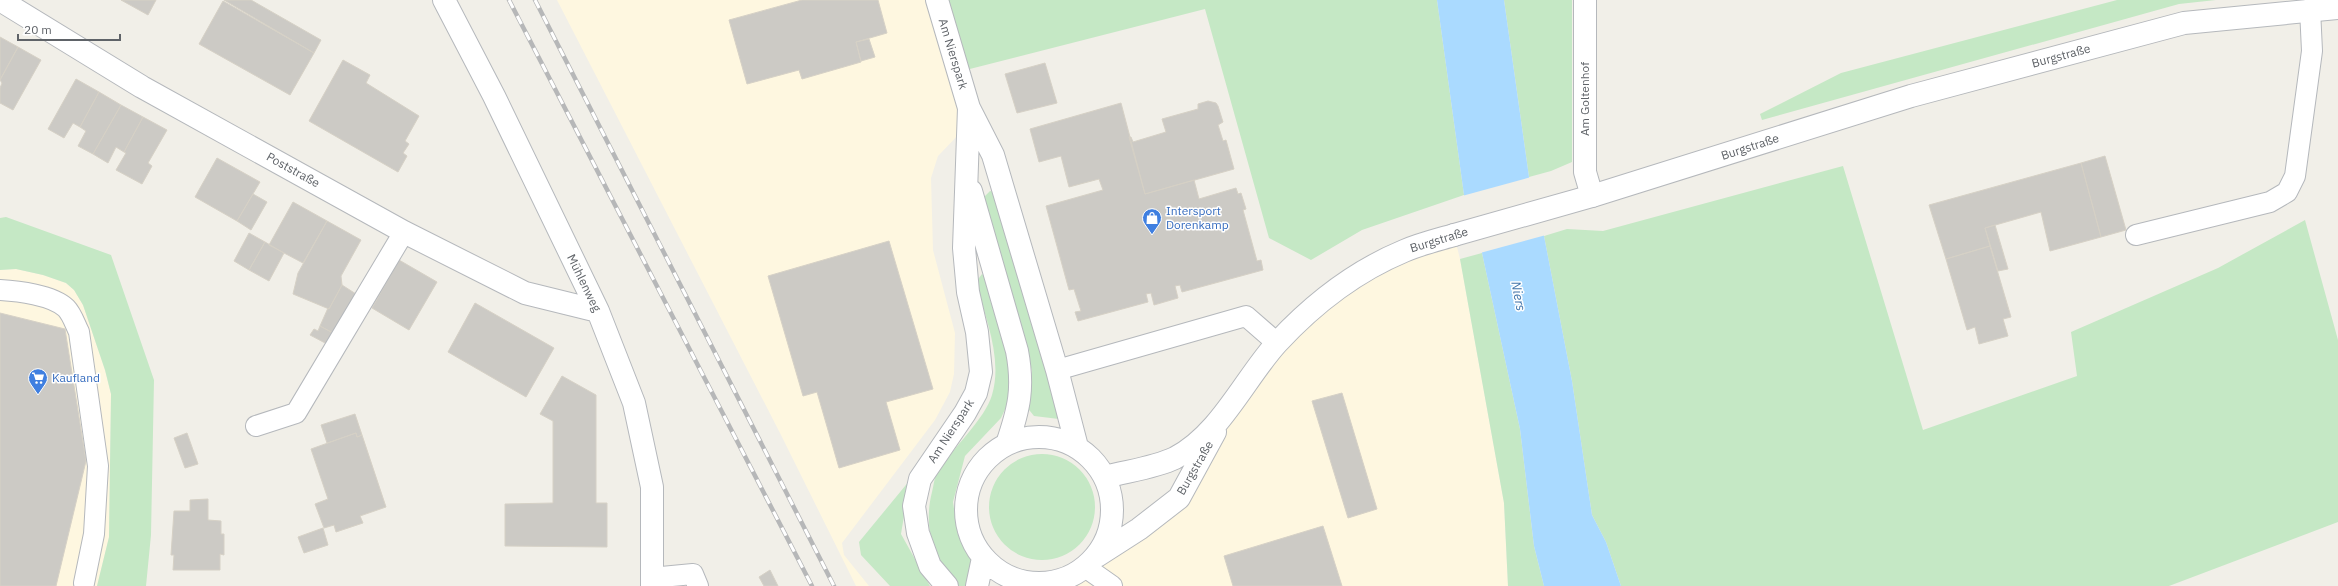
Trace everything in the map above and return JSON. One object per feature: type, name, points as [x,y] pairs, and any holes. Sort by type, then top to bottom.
[{"type":"street","name":"Poststraße","points":[[0,0],[142,87],[404,232],[525,293],[598,311]]},
{"type":"street","name":"Mühlenweg","points":[[444,0],[494,96],[598,311],[634,404],[652,487],[652,582]]},
{"type":"street","name":"Am Nierspark","points":[[937,0],[969,108],[993,155],[1057,370],[1077,447]]},
{"type":"street","name":"Am Goltenhof","points":[[1585,0],[1585,172],[1592,196]]},
{"type":"street","name":"Burgstraße","points":[[1105,477],[1174,458],[1192,447],[1225,413],[1276,344],[1315,306],[1361,273],[1405,251],[1454,235],[1592,196],[1911,96],[2184,23],[2310,9],[2338,8]]},
{"type":"street","name":"Am Nierspark","points":[[947,586],[930,566],[918,533],[914,506],[920,479],[965,413],[976,393],[981,372],[977,332],[968,292],[964,248],[969,108]]},
{"type":"street","name":"Am Nierspark","points":[[966,170],[1017,351],[1022,376],[1020,397],[1007,444]]},
{"type":"street","name":"Burgstraße","points":[[1080,571],[1108,537],[1112,517],[1111,496],[1105,477],[1093,460],[1077,447],[1054,438],[1030,438],[1007,444],[989,457],[975,474],[967,496],[966,518],[971,539],[983,558],[1002,574],[1024,582],[1048,583],[1080,571],[1139,529],[1179,498],[1225,413]]},
{"type":"street","points":[[977,586],[983,558]]},
{"type":"lane","points":[[2136,235],[2270,202],[2287,192],[2295,176],[2312,51],[2310,9]]},
{"type":"lane","points":[[256,426],[296,413],[404,232]]},
{"type":"lane","points":[[0,290],[34,295],[65,307],[73,317],[79,332],[98,466],[94,534],[84,583]]},
{"type":"lane","points":[[1057,370],[1246,316],[1276,344]]},
{"type":"lane","points":[[1080,571],[1112,586]]},
{"type":"lane","points":[[652,582],[693,574],[698,586]]},
{"type":"shaded area","points":[[557,0],[937,0],[964,129],[938,156],[931,178],[933,250],[955,333],[954,374],[950,392],[935,420],[842,543],[844,555],[869,586],[856,586],[781,435]]},
{"type":"shaded area","points":[[1454,235],[1460,259],[1504,503],[1508,586],[1065,586],[1071,576],[1173,502],[1225,413],[1315,306]]},
{"type":"shaded area","name":"Kaufland","points":[[16,269],[43,275],[66,283],[74,290],[83,305],[105,370],[111,394],[109,537],[97,586],[0,586],[0,270]]},
{"type":"green space","points":[[937,0],[1437,0],[1464,195],[1362,230],[1311,260],[1269,238],[1205,9],[958,72]]},
{"type":"green space","points":[[1504,0],[1572,0],[1572,162],[1551,171],[1529,177]]},
{"type":"green space","points":[[2117,0],[2216,0],[2179,4],[1762,120],[1760,114],[1841,73]]},
{"type":"green space","points":[[1843,166],[1923,430],[2077,376],[2071,332],[2218,268],[2305,220],[2338,340],[2338,522],[2169,586],[1621,586],[1606,542],[1592,515],[1572,381],[1544,236],[1567,229],[1603,231]]},
{"type":"green space","points":[[990,191],[998,193],[1059,419],[1034,416],[1026,406],[1032,371],[984,197]]},
{"type":"green space","points":[[6,217],[111,255],[154,380],[151,535],[146,586],[97,586],[109,537],[111,394],[105,370],[83,305],[74,290],[66,283],[43,275],[16,269],[0,270],[0,218]]},
{"type":"green space","points":[[1482,253],[1520,429],[1534,546],[1544,586],[1508,586],[1504,503],[1460,259]]},
{"type":"green space","points":[[982,274],[990,281],[1013,365],[1014,390],[1001,418],[965,456],[953,502],[958,535],[973,560],[971,586],[958,586],[942,565],[932,542],[929,518],[930,505],[935,478],[938,471],[976,424],[983,414],[992,395],[995,381],[994,352],[992,338],[976,282]]},
{"type":"green space","points":[[1042,454],[1062,458],[1079,470],[1091,487],[1095,507],[1091,527],[1079,544],[1062,556],[1042,560],[1022,556],[1005,544],[993,527],[989,507],[993,487],[1005,470],[1022,458]]},
{"type":"green space","points":[[910,480],[901,534],[930,586],[890,586],[861,555],[859,542]]},
{"type":"water","name":"Niers","points":[[1437,0],[1504,0],[1529,177],[1544,236],[1572,381],[1592,515],[1606,542],[1621,586],[1544,586],[1534,546],[1520,429],[1482,253],[1464,195]]},
{"type":"pier","points":[[1531,177],[1546,235],[1480,253],[1462,196]]},
{"type":"building","points":[[121,0],[156,0],[148,15]]},
{"type":"building","points":[[224,0],[251,0],[321,40],[314,53]]},
{"type":"building","points":[[802,0],[878,0],[887,33],[856,42],[861,62],[802,79],[799,70],[747,84],[729,20]]},
{"type":"building","points":[[223,1],[314,53],[290,95],[199,44]]},
{"type":"building","points":[[0,37],[18,47],[0,80]]},
{"type":"building","points":[[869,39],[875,57],[861,61],[856,42]]},
{"type":"building","points":[[18,47],[41,60],[13,110],[0,103],[0,88],[2,83],[0,80]]},
{"type":"building","points":[[343,60],[370,75],[366,83],[419,116],[405,141],[409,144],[403,153],[407,156],[398,172],[309,121]]},
{"type":"building","points":[[1045,63],[1057,103],[1017,113],[1005,74]]},
{"type":"building","points":[[76,79],[99,92],[80,127],[73,123],[64,138],[48,129]]},
{"type":"building","points":[[99,92],[121,105],[93,154],[78,146],[86,131],[80,127]]},
{"type":"building","points":[[1208,101],[1216,103],[1218,106],[1223,122],[1218,125],[1223,141],[1226,140],[1234,169],[1145,194],[1129,137],[1131,137],[1133,142],[1166,132],[1162,119],[1198,109],[1198,104]]},
{"type":"building","name":"Intersport Dorenkamp","points":[[1121,103],[1145,194],[1194,180],[1199,199],[1236,188],[1238,194],[1241,193],[1246,209],[1243,210],[1257,261],[1261,260],[1263,270],[1182,292],[1180,285],[1175,286],[1178,298],[1154,305],[1151,293],[1146,294],[1148,302],[1078,321],[1075,312],[1081,311],[1074,289],[1069,290],[1046,206],[1103,190],[1099,179],[1069,187],[1061,156],[1039,162],[1030,129]]},
{"type":"building","points":[[121,105],[143,117],[124,152],[116,147],[108,163],[93,154]]},
{"type":"building","points":[[143,117],[167,130],[148,163],[152,166],[142,184],[116,170]]},
{"type":"building","points":[[2105,156],[2126,230],[2101,237],[2081,163]]},
{"type":"building","points":[[217,158],[260,182],[237,221],[195,197]]},
{"type":"building","points":[[2081,163],[2101,237],[2050,251],[2041,212],[1985,228],[1990,246],[1946,259],[1929,205]]},
{"type":"building","points":[[253,194],[267,202],[251,230],[237,221]]},
{"type":"building","points":[[293,202],[327,221],[303,263],[269,245]]},
{"type":"building","points":[[327,221],[361,240],[341,276],[342,285],[329,309],[293,294],[298,273]]},
{"type":"building","points":[[1995,225],[2008,269],[1998,271],[1985,228]]},
{"type":"building","points":[[249,233],[265,242],[249,270],[234,261]]},
{"type":"building","points":[[889,241],[933,389],[886,402],[900,450],[839,468],[817,392],[803,396],[768,276]]},
{"type":"building","points":[[265,242],[284,253],[269,281],[249,270]]},
{"type":"building","points":[[1990,246],[2011,317],[2003,319],[2008,336],[1979,344],[1975,327],[1967,330],[1946,259]]},
{"type":"building","points":[[399,260],[437,282],[409,330],[372,308]]},
{"type":"building","points":[[342,285],[356,294],[333,333],[320,326],[328,308],[329,309]]},
{"type":"building","points":[[475,303],[554,348],[526,397],[448,352]]},
{"type":"building","name":"Kaufland","points":[[0,313],[65,329],[86,461],[56,586],[0,586]]},
{"type":"building","points":[[320,326],[333,333],[327,344],[310,335],[314,329],[318,331]]},
{"type":"building","points":[[562,376],[596,395],[596,503],[607,503],[607,547],[505,546],[505,504],[553,503],[553,421],[540,414]]},
{"type":"building","points":[[1342,393],[1377,509],[1348,518],[1312,401]]},
{"type":"building","points":[[355,414],[362,435],[357,437],[356,433],[327,443],[321,425]]},
{"type":"building","points":[[187,433],[198,464],[185,468],[174,438]]},
{"type":"building","points":[[356,433],[357,437],[362,435],[386,507],[360,516],[363,523],[336,532],[334,525],[324,528],[315,504],[328,499],[311,449]]},
{"type":"building","points":[[208,499],[208,520],[221,521],[221,534],[224,534],[224,555],[220,554],[220,570],[173,570],[174,555],[171,555],[174,511],[190,511],[190,500]]},
{"type":"building","points":[[1323,526],[1342,586],[1233,586],[1224,556]]},
{"type":"building","points":[[323,528],[328,545],[304,553],[298,537]]},
{"type":"building","points":[[770,570],[778,586],[764,586],[759,577]]},
{"type":"railway","points":[[509,0],[812,586]]},
{"type":"railway","points":[[535,0],[834,586]]},
{"type":"place","name":"Intersport Dorenkamp","points":[[1152,235]]},
{"type":"place","name":"Kaufland","points":[[38,395]]}]
